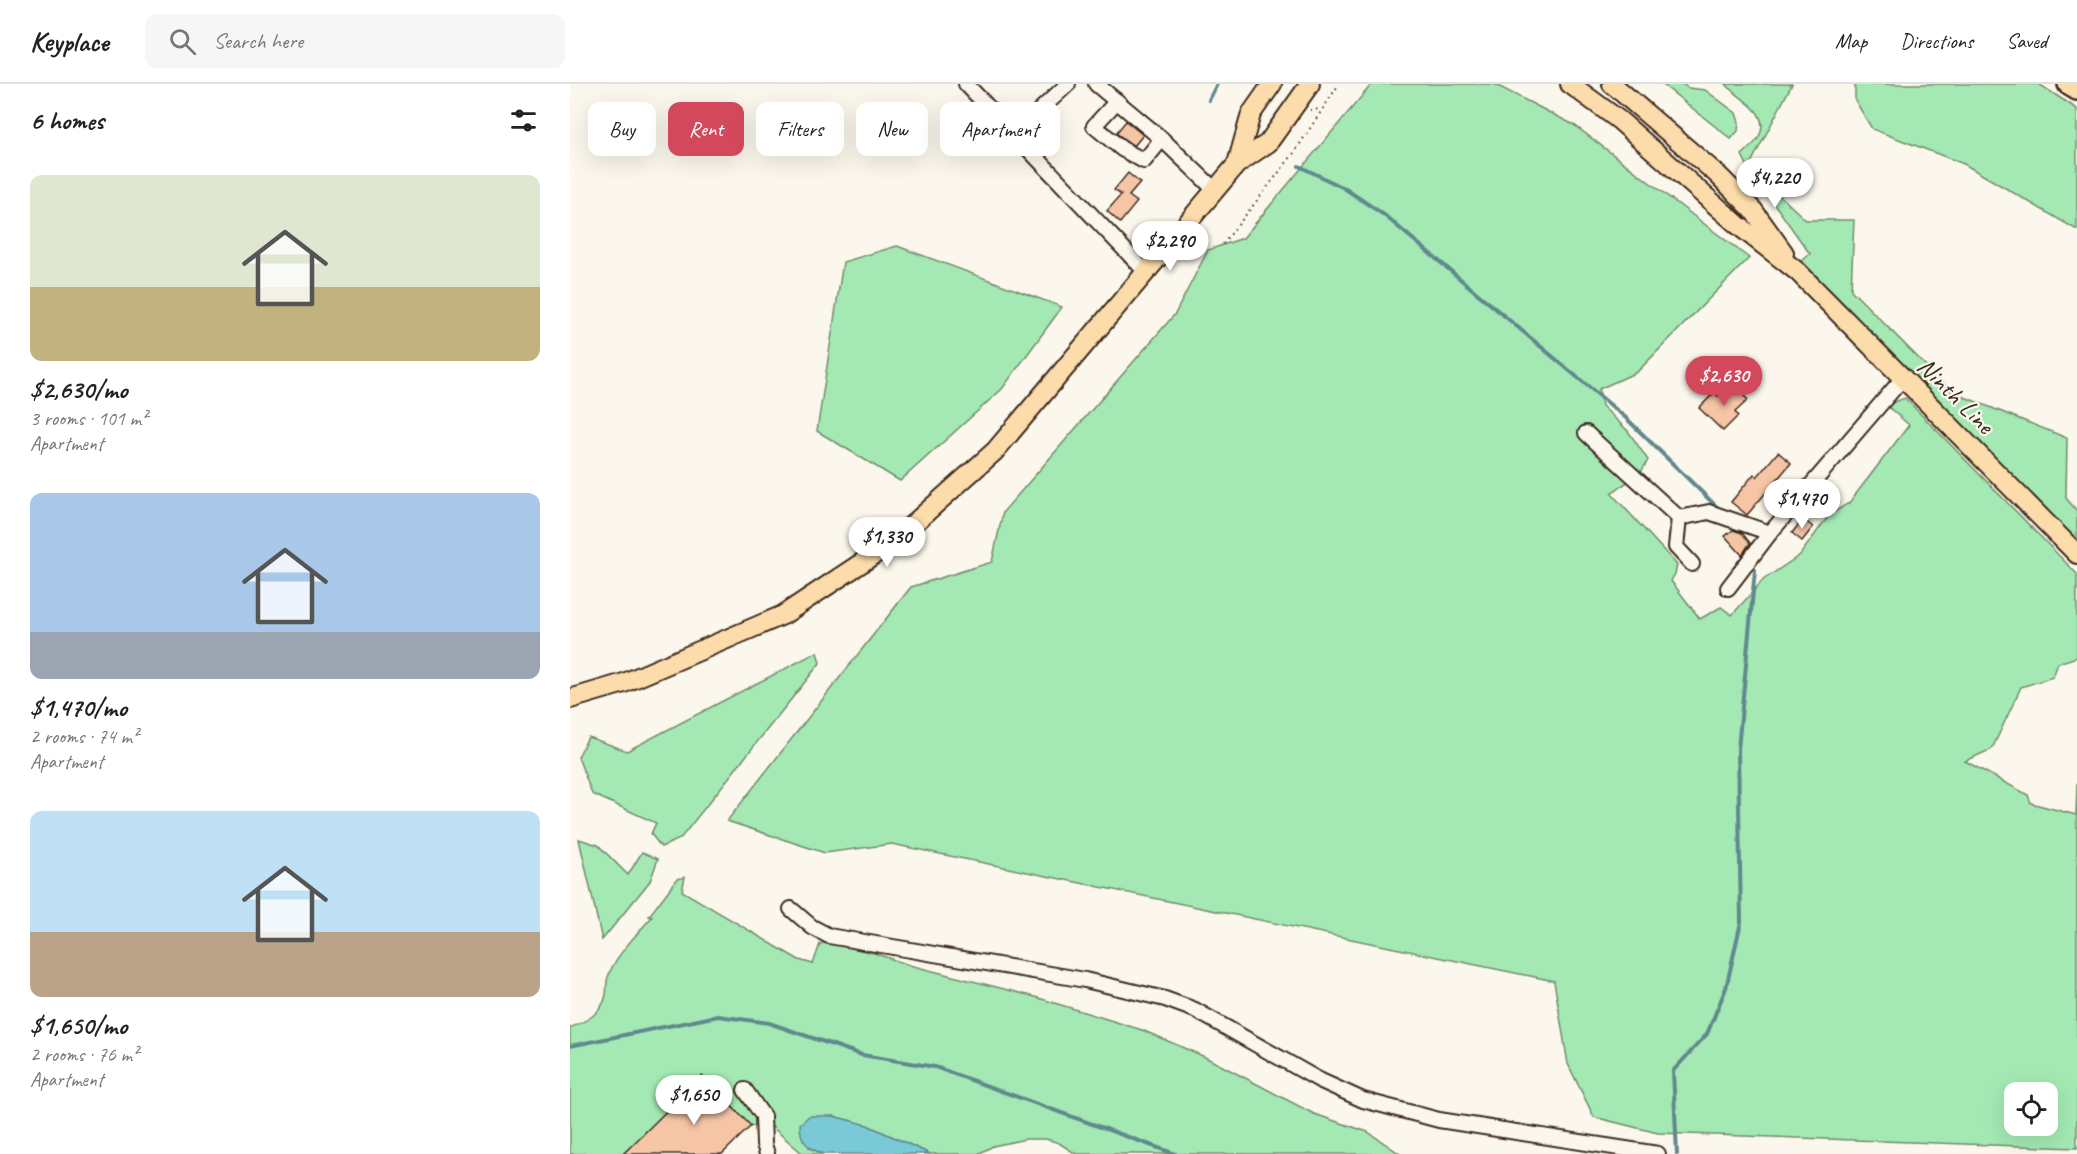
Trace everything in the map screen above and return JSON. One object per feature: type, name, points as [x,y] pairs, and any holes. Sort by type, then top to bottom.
[{"type":"highway","points":[[2069,84],[2077,89]]},
{"type":"main road","points":[[1238,164],[1251,114],[1272,84]]},
{"type":"main road","points":[[570,699],[624,683],[783,615],[893,542],[995,451],[1238,164],[1268,143],[1310,84]]},
{"type":"main road","name":"Ninth Line","points":[[1570,84],[1619,120],[1738,225],[1798,272],[2077,554]]},
{"type":"main road","name":"Ninth Line","points":[[1612,84],[1686,146],[1753,210],[1798,272]]},
{"type":"lane","points":[[966,84],[983,102]]},
{"type":"lane","points":[[1049,102],[1068,84]]},
{"type":"lane","points":[[1096,84],[1162,140],[1215,190]]},
{"type":"lane","points":[[1117,101],[1094,126],[1122,149],[1144,161],[1162,140]]},
{"type":"lane","points":[[1033,156],[1146,272]]},
{"type":"lane","points":[[1728,588],[1770,533],[1904,378]]},
{"type":"lane","points":[[1586,433],[1679,518]]},
{"type":"lane","points":[[1679,518],[1709,512],[1770,533]]},
{"type":"lane","points":[[1679,518],[1676,547],[1692,564]]},
{"type":"lane","points":[[790,909],[812,927],[829,936],[1085,980],[1165,999],[1195,1010],[1319,1080],[1363,1100],[1394,1109],[1439,1120],[1658,1154]]},
{"type":"lane","points":[[745,1090],[763,1116],[764,1144],[767,1154]]},
{"type":"path","points":[[1223,244],[1294,153],[1339,84]]},
{"type":"green space","points":[[1372,84],[1494,84],[1574,125],[1749,258],[1637,372],[1599,389],[1602,406],[1628,431],[1648,460],[1640,474],[1611,493],[1677,565],[1671,581],[1700,619],[1721,607],[1732,615],[1763,580],[1800,555],[1829,515],[1849,503],[1909,425],[1886,405],[1905,398],[2077,574],[2077,657],[2058,663],[2053,677],[2021,687],[1992,749],[1965,761],[2028,795],[2031,803],[2076,815],[2077,783],[2077,1148],[1658,1133],[1594,1117],[1568,1064],[1554,981],[892,844],[825,853],[727,821],[911,587],[992,562],[1003,512],[1175,314],[1208,250],[1243,238]]},
{"type":"green space","points":[[1662,84],[1682,84],[1688,88],[1705,90],[1736,113],[1739,122],[1738,131],[1731,139]]},
{"type":"green space","points":[[1726,84],[1792,84],[1749,167],[1806,220],[1854,220],[1851,290],[1952,392],[2067,438],[2066,498],[2077,511],[2077,542],[1817,279],[1802,261],[1810,254],[1748,167],[1742,155],[1759,137],[1762,128],[1758,113]]},
{"type":"green space","points":[[1855,84],[2039,84],[2077,109],[2077,230],[1964,164],[1872,129],[1855,100]]},
{"type":"green space","points":[[897,246],[1062,307],[1002,389],[900,481],[817,431],[843,262]]},
{"type":"green space","points":[[817,652],[820,663],[680,839],[661,847],[651,834],[656,823],[592,794],[578,757],[588,737],[627,751]]},
{"type":"green space","points":[[579,839],[598,845],[628,875],[642,852],[658,859],[650,881],[602,940]]},
{"type":"green space","points":[[685,877],[682,891],[799,960],[813,964],[820,944],[826,942],[1032,996],[1142,1030],[1205,1057],[1314,1114],[1368,1132],[1400,1154],[1076,1154],[1059,1143],[1046,1139],[1026,1139],[993,1146],[978,1154],[930,1154],[867,1125],[833,1116],[809,1148],[823,1154],[803,1154],[772,1127],[751,1126],[623,1154],[570,1154],[570,1028],[587,1019],[601,1007],[606,995],[608,977],[615,961],[652,917],[649,916],[677,879]]},
{"type":"water","points":[[809,1116],[833,1116],[867,1125],[930,1154],[823,1154],[805,1143],[801,1135],[800,1124]]},
{"type":"building","points":[[1126,121],[1143,135],[1134,146],[1116,133]]},
{"type":"building","points":[[1128,173],[1140,183],[1129,196],[1137,202],[1120,223],[1107,211],[1121,195],[1114,190]]},
{"type":"building","points":[[1699,361],[1710,371],[1699,382],[1688,372]]},
{"type":"building","points":[[1728,386],[1734,386],[1748,400],[1735,412],[1738,416],[1723,431],[1699,408],[1715,392],[1718,396]]},
{"type":"building","points":[[1778,452],[1791,463],[1747,515],[1731,502],[1754,474],[1757,477]]},
{"type":"building","points":[[1803,519],[1813,527],[1802,541],[1792,533]]},
{"type":"building","points":[[1733,530],[1742,533],[1750,543],[1742,555],[1725,536]]},
{"type":"building","points":[[702,1076],[751,1126],[722,1154],[623,1154]]},
{"type":"waterway","points":[[1209,100],[1217,84]]},
{"type":"waterway","points":[[1299,166],[1344,188],[1384,215],[1626,418],[1722,512]]},
{"type":"waterway","points":[[1677,1154],[1673,1071],[1707,1034],[1726,988],[1741,922],[1738,749],[1755,570],[1752,565]]},
{"type":"waterway","points":[[570,1046],[718,1016],[769,1023],[862,1055],[935,1067],[1175,1154]]}]
